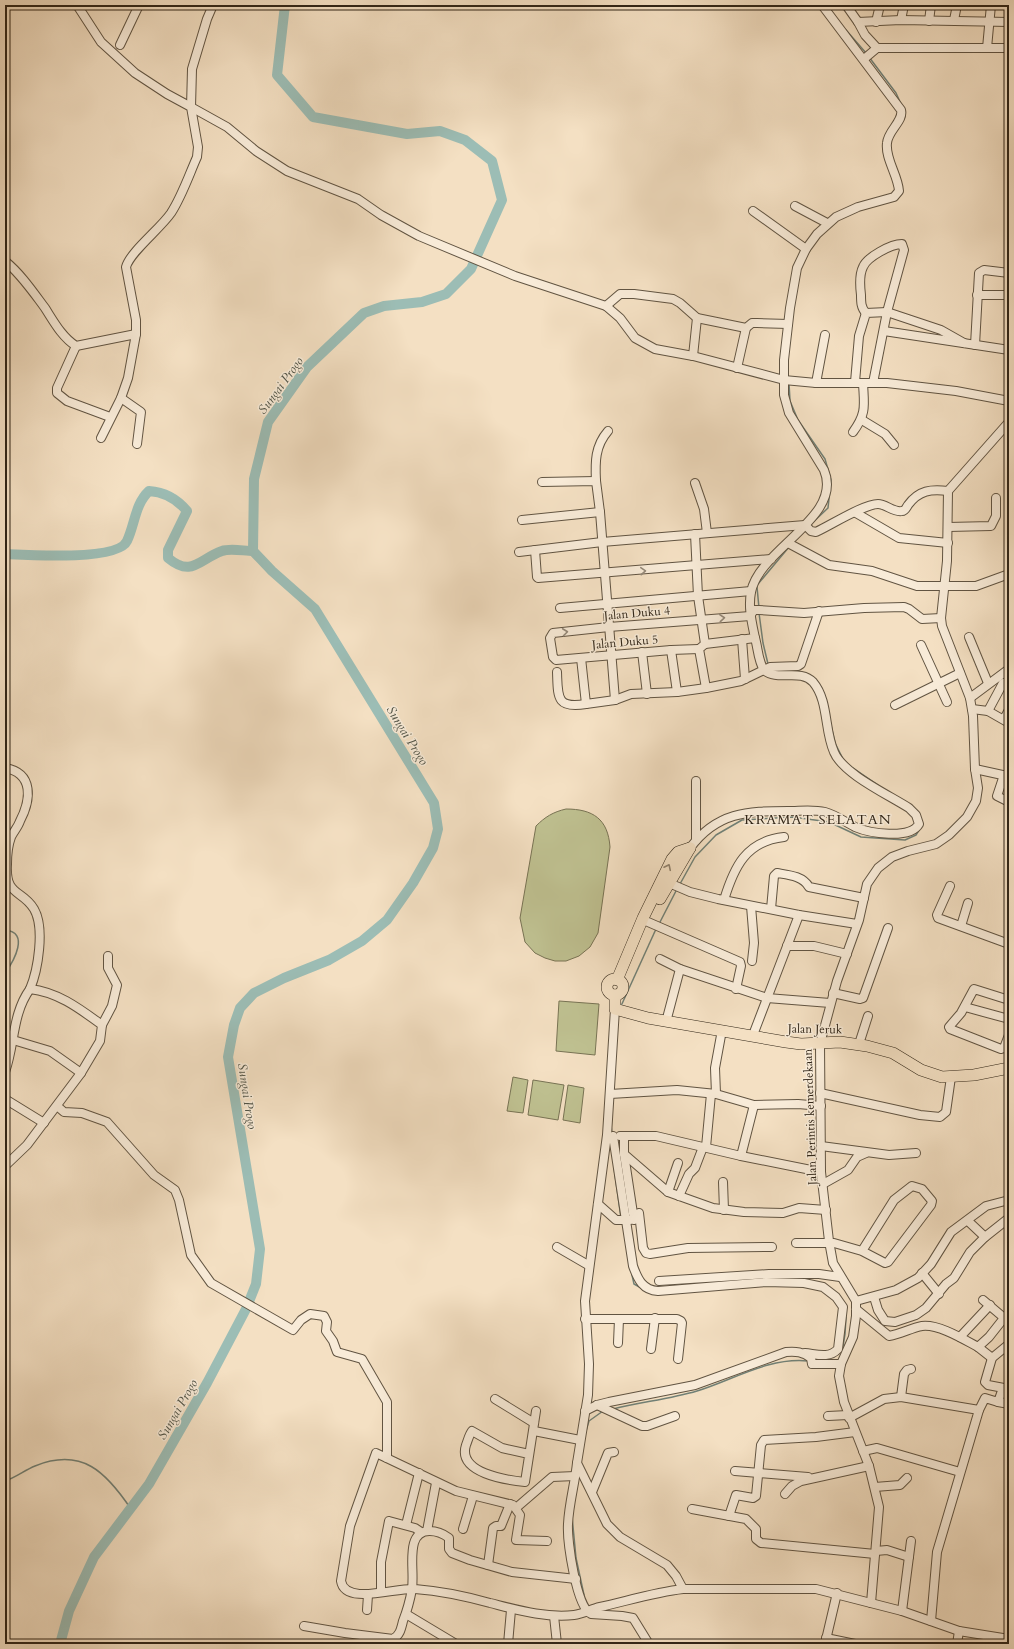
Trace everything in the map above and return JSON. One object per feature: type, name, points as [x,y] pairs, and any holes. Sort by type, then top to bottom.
[{"type":"main road","points":[[623,1011],[615,995],[623,990],[619,981],[651,920],[676,885],[693,844]]},
{"type":"main road","points":[[651,920],[672,859],[678,852],[693,844]]},
{"type":"main road","name":"Jalan Jeruk","points":[[623,1011],[666,1022],[753,1035],[786,1042],[820,1044],[840,1042],[859,1044],[893,1053],[932,1075],[951,1077],[1009,1068]]},
{"type":"street","points":[[77,5],[101,42],[135,73],[227,127],[256,151],[287,171],[358,199],[381,215],[419,236],[515,276],[606,306],[620,318],[630,333],[644,344],[655,349],[693,356],[784,380],[816,383],[873,383],[956,391],[1009,401]]},
{"type":"street","points":[[120,45],[139,5]]},
{"type":"street","points":[[101,438],[110,416],[121,398],[128,378],[136,334],[136,314],[126,267],[128,260],[171,213],[197,157],[198,147],[191,107],[192,69],[206,19],[213,5]]},
{"type":"street","points":[[693,844],[707,830],[725,818],[744,812],[818,811],[835,816],[865,830],[893,833],[911,831],[918,824],[916,815],[909,808],[846,768],[836,757],[830,739],[822,698],[810,680],[806,677],[794,675],[770,674],[764,670],[755,638],[754,612],[751,591],[759,573],[788,543],[807,528],[826,498],[828,479],[811,447],[789,413],[786,404],[784,360],[797,268],[806,249],[828,223],[836,217],[858,208],[894,197],[899,191],[888,153],[887,143],[890,132],[900,120],[901,110],[822,5]]},
{"type":"street","points":[[846,5],[858,22],[874,50]]},
{"type":"street","points":[[876,22],[880,5]]},
{"type":"street","points":[[901,20],[904,5]]},
{"type":"street","points":[[928,20],[931,5]]},
{"type":"street","points":[[954,20],[957,5]]},
{"type":"street","points":[[987,48],[988,20],[991,5]]},
{"type":"street","points":[[858,22],[901,20],[988,20],[1009,22]]},
{"type":"street","points":[[864,59],[874,50],[1009,48]]},
{"type":"street","points":[[795,206],[828,223]]},
{"type":"street","points":[[754,211],[806,249]]},
{"type":"street","points":[[866,313],[862,308],[861,297],[862,268],[866,262],[886,249],[902,244],[904,250],[887,312],[873,383]]},
{"type":"street","points":[[5,261],[34,294],[67,340],[76,346],[136,334]]},
{"type":"street","points":[[975,345],[977,295],[980,271],[1009,273]]},
{"type":"street","points":[[606,306],[620,294],[659,296],[673,299],[680,303],[697,318],[746,328]]},
{"type":"street","points":[[977,295],[1009,295]]},
{"type":"street","points":[[866,313],[887,312],[941,330],[964,343]]},
{"type":"street","points":[[853,432],[862,420],[864,408],[859,382],[859,336],[866,313]]},
{"type":"street","points":[[693,356],[697,318]]},
{"type":"street","points":[[737,368],[746,328],[752,323],[788,324]]},
{"type":"street","points":[[884,331],[1009,350]]},
{"type":"street","points":[[816,383],[825,335]]},
{"type":"street","points":[[76,346],[57,388],[57,393],[67,401],[110,416]]},
{"type":"street","points":[[121,398],[141,412],[137,444]]},
{"type":"street","points":[[862,420],[885,434],[894,445]]},
{"type":"street","points":[[519,552],[602,542],[707,533],[807,528],[816,532],[869,506],[878,504],[901,512],[904,511],[915,496],[922,491],[948,491],[1009,422]]},
{"type":"street","points":[[608,430],[603,437],[596,456],[596,481],[616,700]]},
{"type":"street","points":[[542,482],[596,481]]},
{"type":"street","points":[[695,483],[704,509],[707,533]]},
{"type":"street","name":"Jalan Perintis kemerdekaan","points":[[948,491],[948,543],[940,618],[970,698],[972,709],[975,769],[978,788],[976,801],[967,817],[949,835],[936,844],[908,851],[884,862],[878,868],[868,884],[858,924],[830,1002],[820,1044],[820,1106],[821,1172],[829,1242],[833,1263],[840,1277],[851,1291],[856,1305],[889,1336],[924,1326],[960,1337]]},
{"type":"street","points":[[948,527],[991,526],[996,516],[996,498]]},
{"type":"street","points":[[522,520],[600,512]]},
{"type":"street","points":[[856,513],[899,538],[948,543]]},
{"type":"street","points":[[695,534],[698,596],[706,688]]},
{"type":"street","points":[[788,543],[829,565],[872,571],[917,586],[976,586],[1009,574]]},
{"type":"street","points":[[535,550],[538,578],[604,574],[771,559]]},
{"type":"street","points":[[560,608],[751,591]]},
{"type":"street","name":"Jalan Duku 4","points":[[553,659],[551,634],[609,627],[701,620],[754,612],[804,613],[864,608],[904,607],[922,619],[929,620],[940,618]]},
{"type":"street","points":[[557,672],[558,694],[562,703],[572,706],[616,700],[631,694],[677,692],[706,688],[745,679],[774,666],[798,666],[801,664],[819,611]]},
{"type":"street","points":[[969,637],[988,683]]},
{"type":"street","name":"Jalan Duku 5","points":[[553,659],[581,658],[702,647],[755,638]]},
{"type":"street","points":[[742,640],[745,679]]},
{"type":"street","points":[[921,645],[947,702]]},
{"type":"street","points":[[671,650],[677,692]]},
{"type":"street","points":[[642,652],[647,694]]},
{"type":"street","points":[[581,658],[586,704]]},
{"type":"street","points":[[970,698],[988,683],[1009,669]]},
{"type":"street","points":[[896,705],[960,673]]},
{"type":"street","points":[[988,711],[1003,683],[1009,684]]},
{"type":"street","points":[[972,709],[988,711],[1006,721],[1009,710]]},
{"type":"street","points":[[5,768],[18,772],[28,788],[24,811],[11,838],[7,865],[10,886],[14,892],[28,902],[34,909],[38,923],[39,955],[30,990],[18,1010],[13,1033],[11,1054],[5,1072]]},
{"type":"street","points":[[975,769],[1006,775],[997,796],[1009,802]]},
{"type":"street","points":[[693,844],[696,781]]},
{"type":"street","points":[[724,900],[732,875],[752,848],[772,838],[784,837]]},
{"type":"street","points":[[771,909],[774,876],[777,873],[794,876],[806,882],[809,887],[864,898]]},
{"type":"street","points":[[676,885],[724,900],[751,906],[858,924]]},
{"type":"street","points":[[950,886],[937,917],[1009,943]]},
{"type":"street","points":[[961,926],[968,903]]},
{"type":"street","points":[[751,906],[754,943],[752,961]]},
{"type":"street","points":[[753,1035],[799,915]]},
{"type":"street","points":[[651,920],[740,962],[742,966],[736,989]]},
{"type":"street","points":[[833,993],[860,999],[863,998],[888,928]]},
{"type":"street","points":[[787,946],[814,946],[847,954]]},
{"type":"street","points":[[5,1166],[27,1145],[57,1106],[100,1041],[102,1025],[112,1006],[117,985],[108,968],[108,956]]},
{"type":"street","points":[[660,959],[680,970],[767,998],[830,1002]]},
{"type":"street","points":[[666,1022],[680,970]]},
{"type":"street","points":[[1009,1000],[975,989],[972,991],[965,1007],[958,1017],[949,1025],[950,1030],[1002,1049],[1004,1048],[1009,1035]]},
{"type":"street","points":[[30,990],[60,998],[77,1006],[102,1025]]},
{"type":"street","points":[[965,1007],[1009,1018]]},
{"type":"street","points":[[623,1011],[613,1094],[616,1136],[633,1219],[646,1253],[650,1254],[688,1248],[772,1247]]},
{"type":"street","points":[[859,1044],[868,1016]]},
{"type":"street","points":[[679,1196],[689,1174],[695,1168],[704,1147],[714,1094],[715,1068],[722,1030]]},
{"type":"street","points":[[13,1040],[50,1051],[80,1073]]},
{"type":"street","points":[[820,1093],[940,1118],[946,1112],[951,1077]]},
{"type":"street","points":[[613,1094],[677,1090],[714,1094],[754,1105],[798,1104],[820,1106]]},
{"type":"street","points":[[5,1099],[44,1123]]},
{"type":"street","points":[[741,1156],[754,1105]]},
{"type":"street","points":[[57,1106],[64,1112],[82,1113],[107,1122],[154,1175],[175,1190],[179,1200],[191,1254],[210,1283],[293,1330],[301,1320],[310,1314],[324,1316],[327,1322],[326,1331],[333,1341],[337,1352],[362,1359],[387,1402],[387,1458]]},
{"type":"street","points":[[616,1136],[656,1136],[741,1156],[821,1172]]},
{"type":"street","points":[[616,1136],[624,1154],[633,1219],[633,1266],[636,1276],[646,1288],[651,1291],[665,1291],[766,1282],[804,1283],[823,1287],[829,1291],[843,1307],[844,1314],[838,1349],[835,1352],[809,1358]]},
{"type":"street","points":[[616,1136],[598,1204],[588,1265],[585,1319],[589,1364],[588,1395],[580,1440],[578,1464],[580,1475],[568,1525],[568,1540],[580,1595],[587,1612],[591,1614],[627,1616],[633,1618],[650,1644]]},
{"type":"street","points":[[821,1146],[888,1155],[916,1153]]},
{"type":"street","points":[[823,1184],[848,1170],[857,1157],[867,1153]]},
{"type":"street","points":[[624,1154],[668,1192],[713,1208],[783,1214],[799,1208],[826,1210]]},
{"type":"street","points":[[668,1192],[678,1163]]},
{"type":"street","points":[[723,1182],[724,1210]]},
{"type":"street","points":[[796,1243],[829,1242],[862,1251],[885,1263],[888,1262],[931,1205],[932,1201],[922,1189],[912,1186],[894,1200],[862,1251]]},
{"type":"street","points":[[871,1603],[879,1507],[869,1466],[848,1416],[839,1376],[841,1364],[853,1336],[856,1305],[896,1290],[918,1278],[931,1264],[951,1232],[968,1221],[986,1206],[1009,1200]]},
{"type":"street","points":[[598,1204],[616,1220],[633,1219]]},
{"type":"street","points":[[874,1297],[881,1316],[889,1323],[916,1315],[926,1308],[954,1278],[970,1252],[985,1237],[1009,1218]]},
{"type":"street","points":[[968,1221],[985,1237]]},
{"type":"street","points":[[557,1247],[588,1265]]},
{"type":"street","points":[[922,1273],[939,1294]]},
{"type":"street","points":[[659,1281],[769,1274],[819,1274],[840,1277]]},
{"type":"street","points":[[978,1347],[1007,1320],[987,1302],[960,1337],[978,1347],[992,1358]]},
{"type":"street","points":[[585,1319],[655,1318],[681,1320],[678,1359]]},
{"type":"street","points":[[651,1349],[655,1318]]},
{"type":"street","points":[[618,1343],[619,1319]]},
{"type":"street","points":[[998,1402],[1006,1389],[985,1382],[992,1358],[1009,1344]]},
{"type":"street","points":[[585,1411],[603,1408],[695,1385],[786,1352],[841,1364]]},
{"type":"street","points":[[901,1397],[905,1371],[911,1369]]},
{"type":"street","points":[[828,1416],[848,1416],[884,1399],[901,1397],[979,1410]]},
{"type":"street","points":[[932,1621],[937,1552],[979,1410],[985,1398],[1009,1404]]},
{"type":"street","points":[[495,1399],[534,1427],[580,1440]]},
{"type":"street","points":[[603,1408],[642,1426],[647,1426],[675,1416]]},
{"type":"street","points":[[529,1454],[502,1448],[472,1431],[465,1448],[464,1456],[466,1461],[485,1473],[525,1482],[536,1411]]},
{"type":"street","points":[[730,1516],[736,1494],[753,1498],[756,1496],[761,1445],[764,1440],[816,1437],[856,1432]]},
{"type":"street","points":[[863,1452],[877,1448],[960,1472]]},
{"type":"street","points":[[592,1492],[608,1453],[614,1452]]},
{"type":"street","points":[[548,1541],[516,1540],[520,1515],[513,1506],[456,1491],[436,1483],[419,1473],[376,1453],[350,1526],[341,1581],[342,1586],[347,1592],[368,1595],[381,1591],[412,1588],[452,1593],[511,1610],[554,1616],[575,1615],[666,1592],[683,1590],[816,1589],[837,1593],[902,1611],[959,1631],[1009,1642]]},
{"type":"street","points":[[785,1494],[792,1486],[813,1477],[869,1466]]},
{"type":"street","points":[[735,1471],[758,1474],[813,1477]]},
{"type":"street","points":[[406,1525],[419,1473]]},
{"type":"street","points":[[580,1475],[592,1492],[603,1518],[613,1530],[667,1565],[676,1576],[683,1590]]},
{"type":"street","points":[[488,1565],[493,1528],[496,1526],[501,1526],[513,1506],[552,1477],[580,1475]]},
{"type":"street","points":[[875,1487],[900,1485],[907,1478]]},
{"type":"street","points":[[304,1626],[360,1636],[393,1639],[399,1633],[406,1614],[412,1588],[414,1542],[424,1532],[436,1483]]},
{"type":"street","points":[[462,1529],[473,1496]]},
{"type":"street","points":[[692,1509],[730,1516],[750,1522],[756,1529],[757,1542],[761,1543],[876,1552],[887,1550],[909,1557]]},
{"type":"street","points":[[381,1591],[381,1562],[388,1523],[391,1520],[424,1532],[436,1531],[449,1538],[449,1549],[457,1556],[512,1572],[576,1579]]},
{"type":"street","points":[[902,1611],[911,1541]]},
{"type":"street","points":[[837,1593],[826,1641],[855,1644]]},
{"type":"street","points":[[367,1610],[368,1595]]},
{"type":"street","points":[[508,1644],[511,1610]]},
{"type":"street","points":[[406,1614],[456,1644]]},
{"type":"street","points":[[554,1616],[557,1644]]},
{"type":"street","points":[[957,1644],[959,1631]]},
{"type":"green space","points":[[566,809],[584,811],[597,818],[606,829],[610,847],[598,933],[590,947],[579,956],[566,961],[555,961],[535,953],[525,942],[520,918],[536,826],[550,815]]},
{"type":"green space","points":[[559,1001],[599,1004],[595,1055],[556,1051]]},
{"type":"green space","points":[[513,1077],[528,1080],[523,1113],[507,1111]]},
{"type":"green space","points":[[533,1080],[564,1085],[558,1120],[528,1115]]},
{"type":"green space","points":[[568,1085],[584,1088],[580,1123],[563,1120]]},
{"type":"waterway","name":"Sungai Progo","points":[[60,1644],[69,1611],[94,1557],[149,1484],[207,1383],[246,1309],[256,1284],[260,1249],[228,1057],[234,1025],[240,1008],[254,993],[284,978],[329,960],[362,941],[387,920],[413,883],[433,848],[438,829],[434,803],[315,609],[272,571],[253,551],[254,479],[268,422],[307,367],[364,313],[384,306],[422,302],[446,294],[471,269],[502,200],[492,161],[465,140],[440,131],[407,134],[313,117],[277,75],[285,5]]},
{"type":"waterway","points":[[846,30],[866,53]]},
{"type":"waterway","points":[[869,57],[896,93],[901,104]]},
{"type":"waterway","points":[[789,383],[790,401],[798,420],[825,459],[831,480],[828,508],[809,526]]},
{"type":"waterway","points":[[5,554],[50,556],[90,554],[107,552],[120,547],[127,541],[138,508],[144,496],[149,491],[170,497],[187,511],[168,550],[168,558],[176,564],[190,567],[214,554],[225,550],[253,551]]},
{"type":"waterway","points":[[758,584],[789,547]]},
{"type":"waterway","points":[[757,587],[759,608]]},
{"type":"waterway","points":[[759,613],[763,643],[768,664]]},
{"type":"waterway","points":[[793,670],[801,672]]},
{"type":"waterway","points":[[821,687],[825,696]]},
{"type":"waterway","points":[[830,721],[835,743],[843,759]]},
{"type":"waterway","points":[[853,768],[878,785]]},
{"type":"waterway","points":[[680,884],[695,857],[716,835],[742,820],[793,817],[829,822],[861,837],[905,840],[916,835],[919,830]]},
{"type":"waterway","points":[[659,924],[677,889]]},
{"type":"waterway","points":[[621,1006],[656,929]]},
{"type":"waterway","points":[[5,930],[13,932],[17,936],[18,941],[16,955],[5,973]]},
{"type":"waterway","points":[[611,1125],[612,1133]]},
{"type":"waterway","points":[[614,1168],[621,1218]]},
{"type":"waterway","points":[[632,1275],[634,1284],[645,1290]]},
{"type":"waterway","points":[[842,1353],[846,1317]]},
{"type":"waterway","points":[[613,1409],[697,1391],[751,1370],[779,1362],[808,1361]]},
{"type":"waterway","points":[[586,1431],[589,1421],[603,1411]]},
{"type":"waterway","points":[[5,1481],[35,1466],[52,1461],[66,1460],[79,1462],[91,1466],[102,1474],[122,1496],[131,1509]]},
{"type":"waterway","points":[[577,1486],[572,1516],[576,1558],[584,1595]]},
{"type":"district","name":"KRAMAT SELATAN","points":[[818,819]]}]
